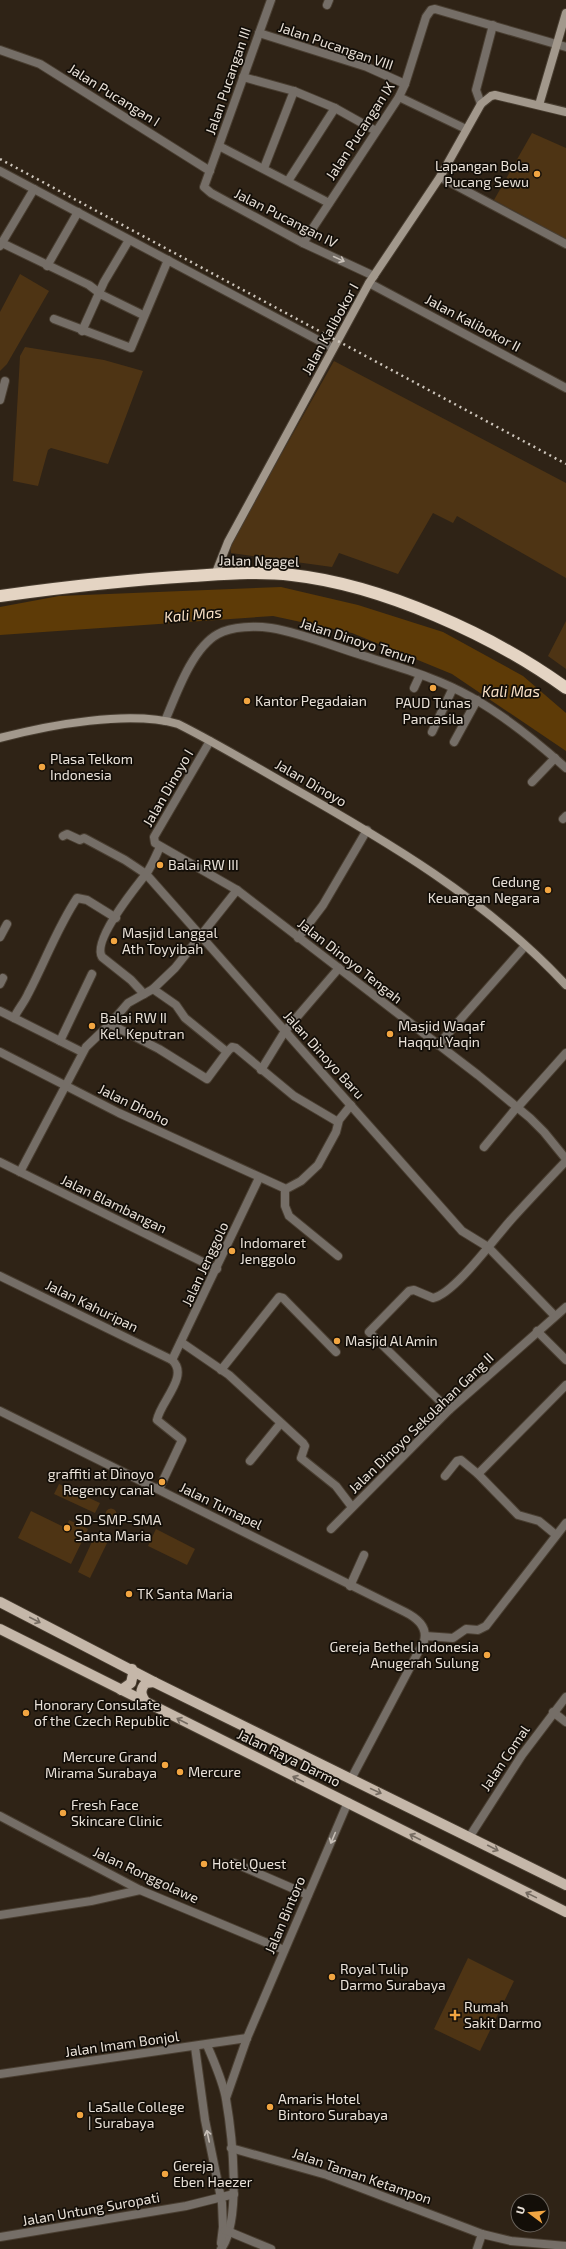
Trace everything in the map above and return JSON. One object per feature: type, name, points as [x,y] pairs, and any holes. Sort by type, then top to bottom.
[{"type":"highway","name":"Jalan Ngagel","points":[[0,596],[93,583],[215,575],[266,574],[306,577],[396,601],[477,634],[525,660],[566,688]]},
{"type":"main road","name":"Jalan Raya Darmo","points":[[0,1602],[132,1669],[154,1682],[470,1836],[566,1885]]},
{"type":"main road","name":"Jalan Raya Darmo","points":[[0,1629],[566,1912]]},
{"type":"main road","points":[[122,1690],[131,1683],[133,1674],[132,1669]]},
{"type":"main road","points":[[146,1703],[142,1696],[141,1690],[145,1683],[154,1682]]},
{"type":"street","name":"Jalan Pucangan III","points":[[210,171],[271,0]]},
{"type":"street","name":"Jalan Pucangan IX","points":[[303,243],[399,98],[405,84],[426,18],[431,10],[435,9],[493,25]]},
{"type":"street","points":[[540,105],[566,13]]},
{"type":"street","points":[[566,48],[493,25],[476,90],[481,104],[490,96],[495,95],[566,112]]},
{"type":"street","name":"Jalan Pucangan VIII","points":[[259,33],[367,67],[405,84]]},
{"type":"street","name":"Jalan Pucangan I","points":[[0,50],[40,64],[210,171]]},
{"type":"street","points":[[243,77],[294,91],[335,108],[376,132]]},
{"type":"street","points":[[264,168],[294,91]]},
{"type":"street","points":[[399,98],[466,129]]},
{"type":"street","name":"Jalan Kalibokor I","points":[[215,575],[231,535],[333,348],[372,280],[440,176],[481,104]]},
{"type":"street","points":[[288,181],[335,108]]},
{"type":"street","points":[[219,146],[329,203]]},
{"type":"street","points":[[0,170],[333,348]]},
{"type":"street","name":"Jalan Pucangan IV","points":[[210,171],[203,184],[206,190],[372,280]]},
{"type":"street","points":[[440,176],[566,244]]},
{"type":"street","points":[[34,189],[1,244],[89,285],[99,293],[143,315]]},
{"type":"street","points":[[47,266],[78,212]]},
{"type":"street","points":[[82,331],[99,293],[129,240]]},
{"type":"street","points":[[54,319],[82,331],[131,348],[143,315],[168,260]]},
{"type":"street","name":"Jalan Kalibokor II","points":[[372,280],[565,386]]},
{"type":"street","points":[[0,400],[5,381]]},
{"type":"street","name":"Jalan Dinoyo Tenun","points":[[165,721],[194,659],[204,645],[218,634],[238,629],[261,627],[285,631],[420,675],[453,688],[477,700],[511,723],[566,768]]},
{"type":"street","points":[[414,688],[420,675]]},
{"type":"street","points":[[432,732],[453,688]]},
{"type":"street","points":[[454,742],[477,700]]},
{"type":"street","name":"Jalan Dinoyo","points":[[0,738],[84,722],[125,719],[165,721],[178,724],[367,830],[436,874],[496,919],[566,985]]},
{"type":"street","name":"Jalan Dinoyo I","points":[[160,846],[154,841],[154,837],[210,741]]},
{"type":"street","points":[[532,782],[555,758]]},
{"type":"street","points":[[298,938],[323,905],[367,830]]},
{"type":"street","name":"Jalan Dinoyo Baru","points":[[63,836],[67,834],[80,840],[84,838],[125,860],[146,874],[200,937],[462,1231],[488,1247],[554,1315]]},
{"type":"street","points":[[144,994],[132,980],[101,956],[101,942],[133,889],[146,874],[160,846]]},
{"type":"street","name":"Jalan Dinoyo Tengah","points":[[160,846],[237,890],[339,968],[517,1108],[544,1132],[566,1160]]},
{"type":"street","points":[[20,1172],[82,1052],[110,1024],[128,1003],[154,989],[175,968],[237,890]]},
{"type":"street","points":[[14,1018],[19,1006],[28,995],[61,926],[77,898],[87,900],[116,918]]},
{"type":"street","points":[[0,937],[7,924]]},
{"type":"street","points":[[438,1045],[526,946]]},
{"type":"street","points":[[261,1070],[285,1031],[339,968]]},
{"type":"street","points":[[60,1041],[92,974]]},
{"type":"street","points":[[154,989],[176,1005],[185,1018],[227,1052]]},
{"type":"street","points":[[0,1011],[82,1052]]},
{"type":"street","points":[[110,1024],[159,1049],[207,1079],[227,1052],[232,1047],[236,1048],[294,1096],[338,1122]]},
{"type":"street","name":"Jalan Dhoho","points":[[0,1052],[125,1116],[285,1189]]},
{"type":"street","points":[[484,1147],[566,1053]]},
{"type":"street","points":[[338,1256],[289,1216],[285,1206],[285,1189],[291,1188],[301,1181],[318,1165],[334,1136],[338,1122],[351,1105]]},
{"type":"street","points":[[449,1410],[370,1334],[370,1331],[409,1291],[414,1290],[433,1298],[439,1296],[461,1277],[566,1160]]},
{"type":"street","name":"Jalan Blambangan","points":[[0,1162],[217,1269]]},
{"type":"street","name":"Jalan Jenggolo","points":[[172,1360],[217,1269],[259,1178]]},
{"type":"street","name":"Jalan Kahuripan","points":[[0,1276],[172,1360]]},
{"type":"street","points":[[222,1370],[279,1297],[283,1298],[307,1321],[336,1352]]},
{"type":"street","name":"Jalan Dinoyo Sekolahan Gang II","points":[[331,1529],[449,1410],[480,1384],[554,1315],[566,1307]]},
{"type":"street","points":[[534,1334],[566,1360]]},
{"type":"street","points":[[181,1342],[222,1370],[259,1402],[280,1424],[305,1446],[301,1458],[336,1486],[352,1507]]},
{"type":"street","points":[[159,1489],[182,1440],[157,1420],[179,1368],[172,1360]]},
{"type":"street","points":[[478,1474],[566,1385]]},
{"type":"street","name":"Jalan Tumapel","points":[[0,1411],[159,1489],[350,1586],[410,1614],[419,1621],[425,1634]]},
{"type":"street","points":[[250,1461],[280,1424]]},
{"type":"street","points":[[445,1476],[459,1460],[478,1474],[518,1515],[542,1523],[556,1535]]},
{"type":"street","points":[[351,1779],[425,1634],[453,1638],[466,1629],[478,1630],[486,1626],[566,1523]]},
{"type":"street","points":[[350,1586],[364,1555]]},
{"type":"street","name":"Jalan Comal","points":[[470,1836],[522,1755],[553,1712],[566,1697]]},
{"type":"street","points":[[553,1712],[566,1722]]},
{"type":"street","name":"Jalan Bintoro","points":[[226,2098],[247,2038],[348,1802]]},
{"type":"street","name":"Jalan Ronggolawe","points":[[0,1816],[140,1890],[284,1950]]},
{"type":"street","points":[[234,1863],[308,1896]]},
{"type":"street","points":[[0,1916],[91,1901],[140,1890]]},
{"type":"street","name":"Jalan Imam Bonjol","points":[[0,2074],[195,2047],[247,2038]]},
{"type":"street","points":[[207,2044],[226,2098],[231,2148],[234,2194],[221,2249]]},
{"type":"street","points":[[195,2047],[205,2120],[221,2198],[226,2231]]},
{"type":"street","name":"Jalan Taman Ketampon","points":[[231,2148],[328,2175],[482,2234],[511,2241],[566,2246]]},
{"type":"street","name":"Jalan Untung Suropati","points":[[0,2237],[127,2217],[234,2194]]},
{"type":"street","points":[[226,2231],[271,2249]]},
{"type":"street","points":[[477,2249],[482,2234]]},
{"type":"shaded area","name":"Lapangan Bola Pucang Sewu","points":[[532,133],[566,148],[566,239],[494,200]]},
{"type":"shaded area","points":[[20,274],[49,291],[7,364],[0,371],[0,312]]},
{"type":"shaded area","points":[[25,347],[104,360],[143,371],[108,464],[51,448],[48,450],[38,486],[13,481],[20,356]]},
{"type":"shaded area","points":[[334,361],[566,483],[566,578],[457,516],[453,523],[433,513],[398,574],[339,553],[332,567],[231,553],[230,545]]},
{"type":"shaded area","points":[[566,621],[566,669],[548,656]]},
{"type":"shaded area","points":[[59,1484],[100,1503],[95,1513],[54,1494]]},
{"type":"shaded area","points":[[111,1508],[115,1510],[117,1514],[115,1518],[111,1520],[107,1518],[105,1514],[107,1510]]},
{"type":"shaded area","points":[[31,1511],[66,1528],[69,1520],[88,1529],[71,1564],[18,1538]]},
{"type":"shaded area","points":[[156,1529],[195,1549],[187,1565],[148,1546]]},
{"type":"shaded area","points":[[96,1533],[109,1539],[90,1578],[78,1572]]},
{"type":"shaded area","points":[[468,1958],[514,1981],[480,2051],[434,2029]]},
{"type":"water","name":"Kali Mas","points":[[281,587],[358,605],[443,632],[523,676],[566,713],[566,751],[452,674],[352,633],[273,616],[0,635],[0,607],[59,596]]},
{"type":"railway","points":[[0,159],[566,464]]},
{"type":"place","name":"Lapangan Bola Pucang Sewu","points":[[537,174]]},
{"type":"place","name":"PAUD Tunas Pancasila","points":[[433,688]]},
{"type":"place","name":"Kantor Pegadaian","points":[[247,701]]},
{"type":"place","name":"Plasa Telkom Indonesia","points":[[42,767]]},
{"type":"place","name":"Balai RW III","points":[[160,865]]},
{"type":"place","name":"Gedung Keuangan Negara","points":[[548,890]]},
{"type":"place","name":"Masjid Langgal Ath Toyyibah","points":[[114,941]]},
{"type":"place","name":"Balai RW II Kel. Keputran","points":[[92,1026]]},
{"type":"place","name":"Masjid Waqaf Haqqul Yaqin","points":[[390,1034]]},
{"type":"place","name":"Indomaret Jenggolo","points":[[232,1251]]},
{"type":"place","name":"Masjid Al Amin","points":[[337,1341]]},
{"type":"place","name":"graffiti at Dinoyo Regency canal","points":[[162,1482]]},
{"type":"place","name":"SD-SMP-SMA Santa Maria","points":[[67,1528]]},
{"type":"place","name":"TK Santa Maria","points":[[129,1594]]},
{"type":"place","name":"Gereja Bethel Indonesia Anugerah Sulung","points":[[487,1655]]},
{"type":"place","name":"Honorary Consulate of the Czech Republic","points":[[26,1713]]},
{"type":"place","name":"Mercure Grand Mirama Surabaya","points":[[165,1765]]},
{"type":"place","name":"Mercure","points":[[180,1772]]},
{"type":"place","name":"Fresh Face Skincare Clinic","points":[[63,1813]]},
{"type":"place","name":"Hotel Quest","points":[[204,1864]]},
{"type":"place","name":"Royal Tulip Darmo Surabaya","points":[[332,1977]]},
{"type":"place","name":"Rumah Sakit Darmo","points":[[455,2015]]},
{"type":"place","name":"Amaris Hotel Bintoro Surabaya","points":[[270,2107]]},
{"type":"place","name":"LaSalle College | Surabaya","points":[[80,2115]]},
{"type":"place","name":"Gereja Eben Haezer","points":[[165,2174]]}]
